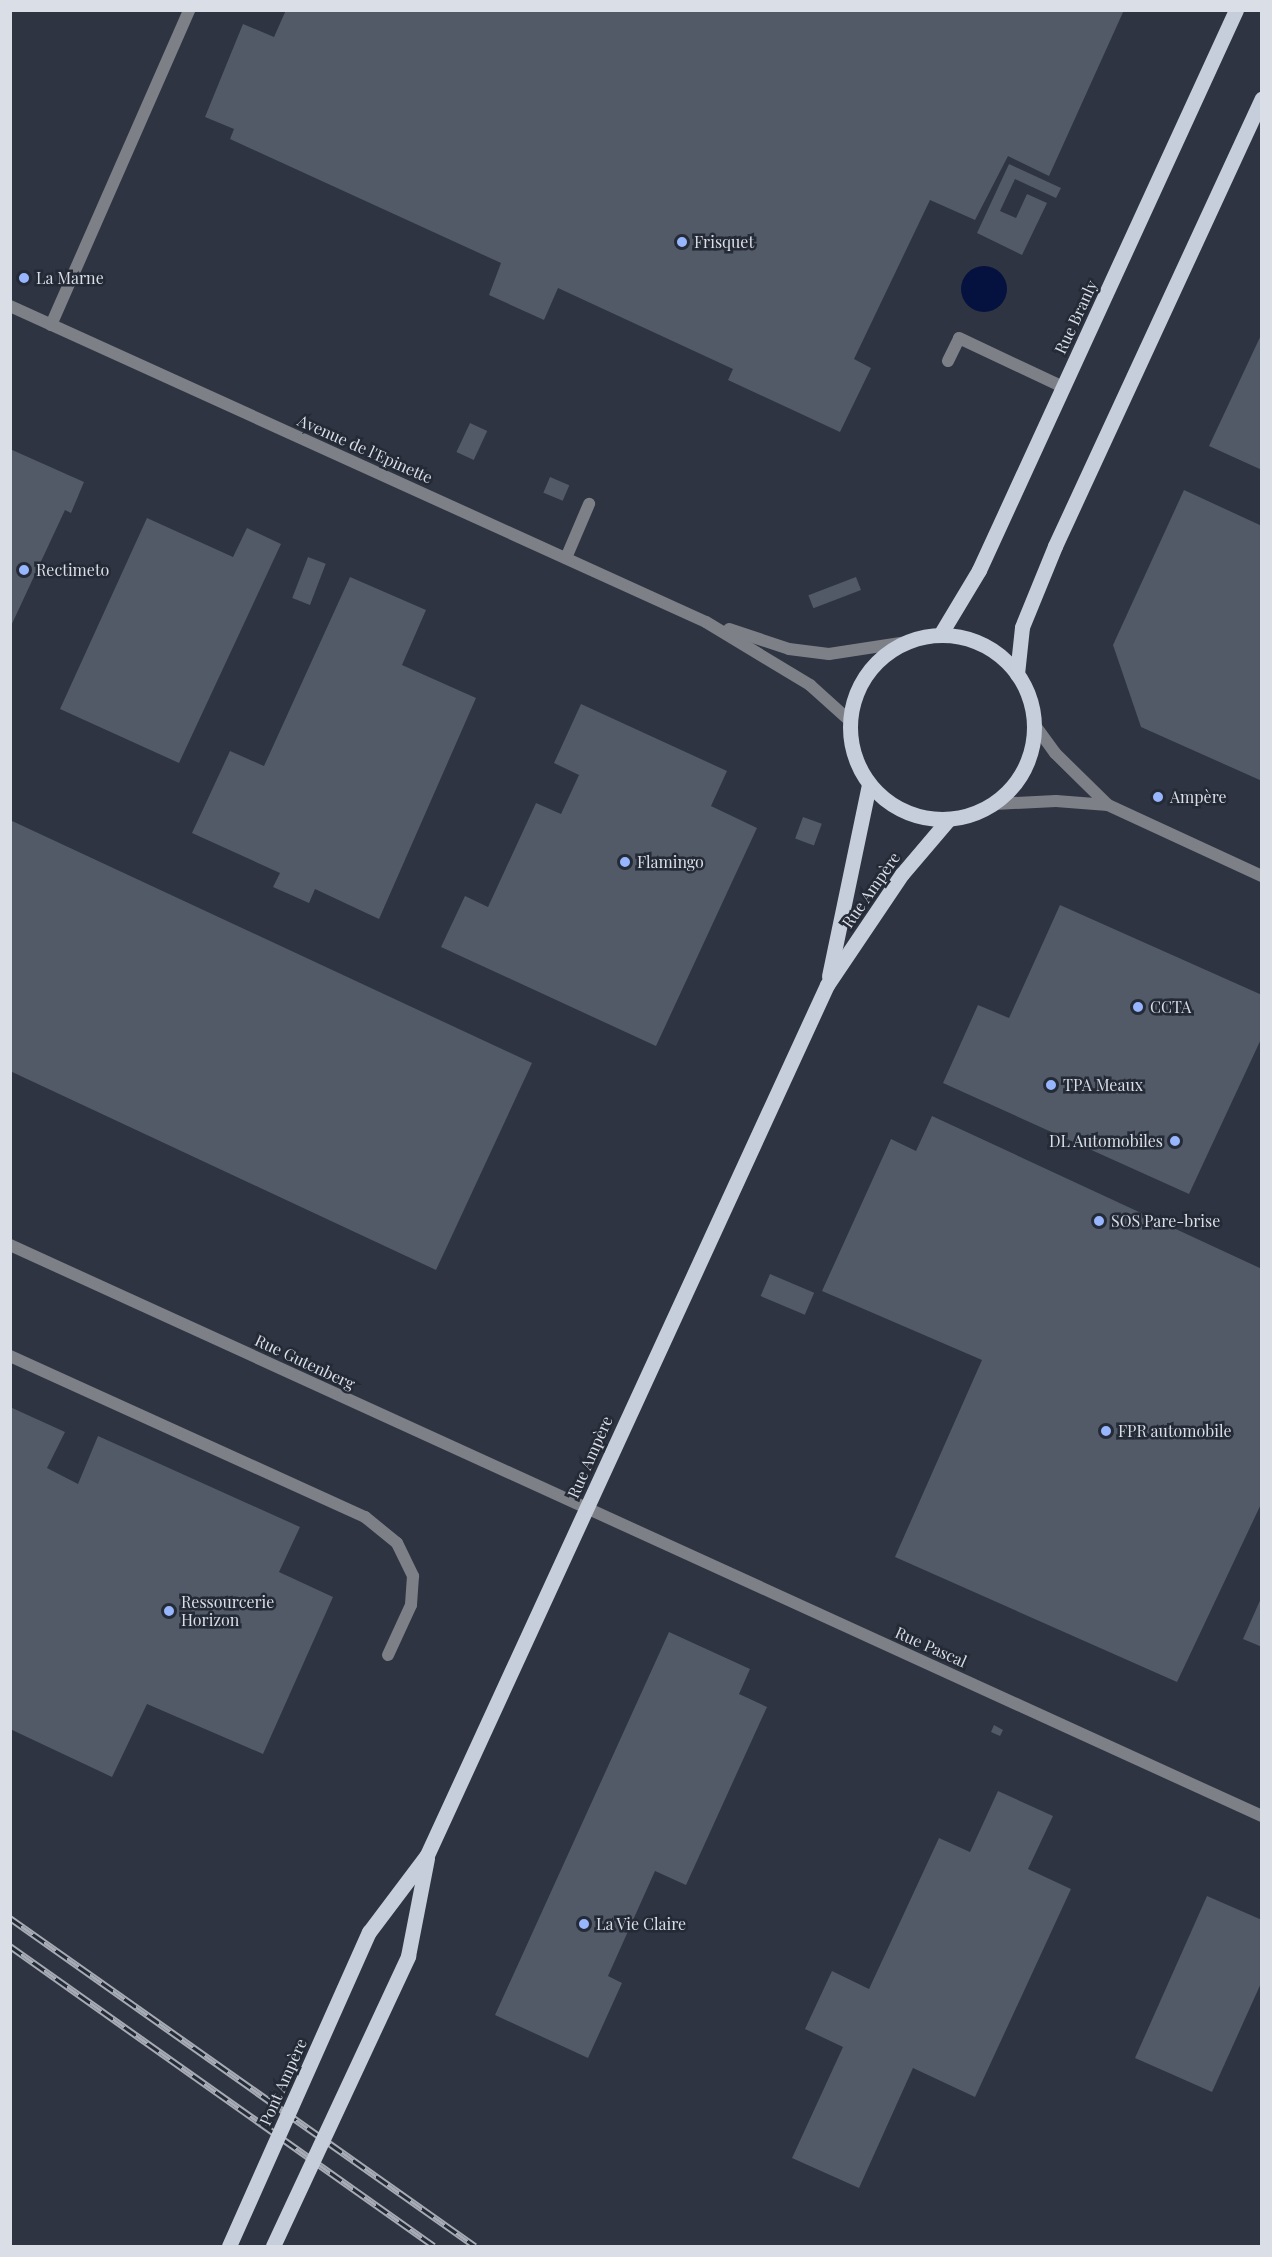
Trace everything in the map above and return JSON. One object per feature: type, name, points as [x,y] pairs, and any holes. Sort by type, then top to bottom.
[{"type":"main road","name":"Rue Branly","points":[[940,635],[979,570],[1236,10]]},
{"type":"main road","points":[[1017,674],[1022,627],[1051,556],[1262,99]]},
{"type":"main road","points":[[940,635],[969,639],[996,653],[1017,674],[1029,696],[1034,724],[1026,767],[1012,788],[994,804],[972,815],[948,820],[919,817],[891,805],[869,785],[858,765],[850,721],[855,696],[867,673],[884,655],[907,642],[940,635]]},
{"type":"main road","name":"Rue Ampère","points":[[827,985],[869,785]]},
{"type":"main road","name":"Rue Ampère","points":[[369,1932],[428,1856],[827,985],[902,874],[948,820]]},
{"type":"main road","points":[[273,2247],[408,1956],[428,1856]]},
{"type":"main road","name":"Pont Ampère","points":[[229,2247],[369,1932]]},
{"type":"street","points":[[51,324],[189,10]]},
{"type":"street","name":"Avenue de l'Epinette","points":[[10,306],[706,621],[789,649],[829,654],[907,642]]},
{"type":"street","points":[[948,361],[959,338],[1063,387]]},
{"type":"street","points":[[566,558],[589,504]]},
{"type":"street","name":"Avenue de l'Epinette","points":[[706,621],[810,685],[850,721]]},
{"type":"street","points":[[1034,724],[1055,753],[1108,805],[1262,876]]},
{"type":"street","points":[[994,804],[1056,801],[1108,805]]},
{"type":"street","name":"Rue Gutenberg","points":[[10,1245],[587,1507]]},
{"type":"street","points":[[10,1356],[365,1517],[397,1544],[412,1576],[411,1605],[388,1655]]},
{"type":"street","name":"Rue Pascal","points":[[587,1507],[1262,1816]]},
{"type":"shaded area","points":[[984,266],[1000,273],[1007,289],[1000,305],[984,312],[968,305],[961,289],[968,273]]},
{"type":"building","name":"Frisquet","points":[[286,10],[1124,10],[1049,176],[1008,156],[975,220],[930,200],[854,359],[871,368],[840,432],[728,380],[733,369],[558,288],[544,320],[489,295],[501,263],[230,139],[234,129],[205,117],[243,24],[274,37]]},
{"type":"building","points":[[1009,164],[1061,188],[1056,198],[1015,179],[1000,211],[1016,218],[1027,194],[1047,203],[1022,255],[977,233]]},
{"type":"building","points":[[1262,333],[1262,470],[1209,446]]},
{"type":"building","points":[[470,423],[487,431],[474,460],[456,452]]},
{"type":"building","name":"Rectimeto","points":[[10,449],[84,482],[71,513],[65,510],[10,628]]},
{"type":"building","points":[[550,477],[569,485],[563,501],[543,493]]},
{"type":"building","points":[[1184,490],[1262,526],[1262,781],[1141,727],[1113,645]]},
{"type":"building","points":[[147,518],[233,557],[247,528],[281,544],[179,763],[60,709]]},
{"type":"building","points":[[308,557],[326,564],[310,605],[292,598]]},
{"type":"building","points":[[350,577],[426,610],[402,665],[476,698],[379,919],[315,889],[309,903],[273,887],[280,873],[192,833],[230,751],[264,766]]},
{"type":"building","points":[[856,577],[861,590],[813,608],[808,595]]},
{"type":"building","name":"Flamingo","points":[[581,704],[727,771],[711,806],[757,828],[656,1046],[441,947],[465,896],[488,907],[536,803],[561,814],[579,775],[554,763]]},
{"type":"building","points":[[803,817],[822,824],[814,845],[795,839]]},
{"type":"building","points":[[10,820],[532,1063],[436,1270],[10,1071]]},
{"type":"building","points":[[1060,905],[1262,995],[1262,1037],[1189,1194],[943,1083],[978,1005],[1009,1018]]},
{"type":"building","name":"FPR automobile","points":[[932,1116],[1262,1269],[1262,1502],[1177,1682],[895,1557],[982,1360],[822,1291],[891,1139],[916,1151]]},
{"type":"building","points":[[770,1274],[814,1293],[805,1315],[761,1296]]},
{"type":"building","name":"Ressourcerie Horizon","points":[[10,1407],[65,1432],[47,1468],[78,1484],[98,1436],[300,1527],[279,1572],[333,1597],[263,1754],[147,1704],[112,1777],[10,1729]]},
{"type":"building","points":[[1262,1596],[1262,1647],[1243,1639]]},
{"type":"building","points":[[669,1632],[750,1669],[739,1694],[767,1707],[686,1885],[655,1871],[608,1976],[622,1983],[588,2058],[495,2015]]},
{"type":"building","points":[[994,1725],[1003,1730],[1000,1736],[991,1732]]},
{"type":"building","points":[[998,1791],[1053,1816],[1028,1869],[1071,1889],[975,2097],[913,2068],[859,2188],[792,2158],[843,2047],[805,2029],[832,1971],[869,1989],[939,1838],[970,1852]]},
{"type":"building","points":[[1207,1896],[1262,1920],[1262,1981],[1212,2092],[1135,2058]]},
{"type":"railway","points":[[10,1918],[475,2246]]},
{"type":"railway","points":[[10,1946],[434,2246]]},
{"type":"place","name":"Frisquet","points":[[682,242]]},
{"type":"place","name":"La Marne","points":[[24,278]]},
{"type":"place","name":"Rectimeto","points":[[24,570]]},
{"type":"place","name":"Ampère","points":[[1158,797]]},
{"type":"place","name":"Flamingo","points":[[625,862]]},
{"type":"place","name":"CCTA","points":[[1138,1007]]},
{"type":"place","name":"TPA Meaux","points":[[1051,1085]]},
{"type":"place","name":"DL Automobiles","points":[[1175,1141]]},
{"type":"place","name":"SOS Pare-brise","points":[[1099,1221]]},
{"type":"place","name":"FPR automobile","points":[[1106,1431]]},
{"type":"place","name":"Ressourcerie Horizon","points":[[169,1611]]},
{"type":"place","name":"La Vie Claire","points":[[584,1924]]}]
